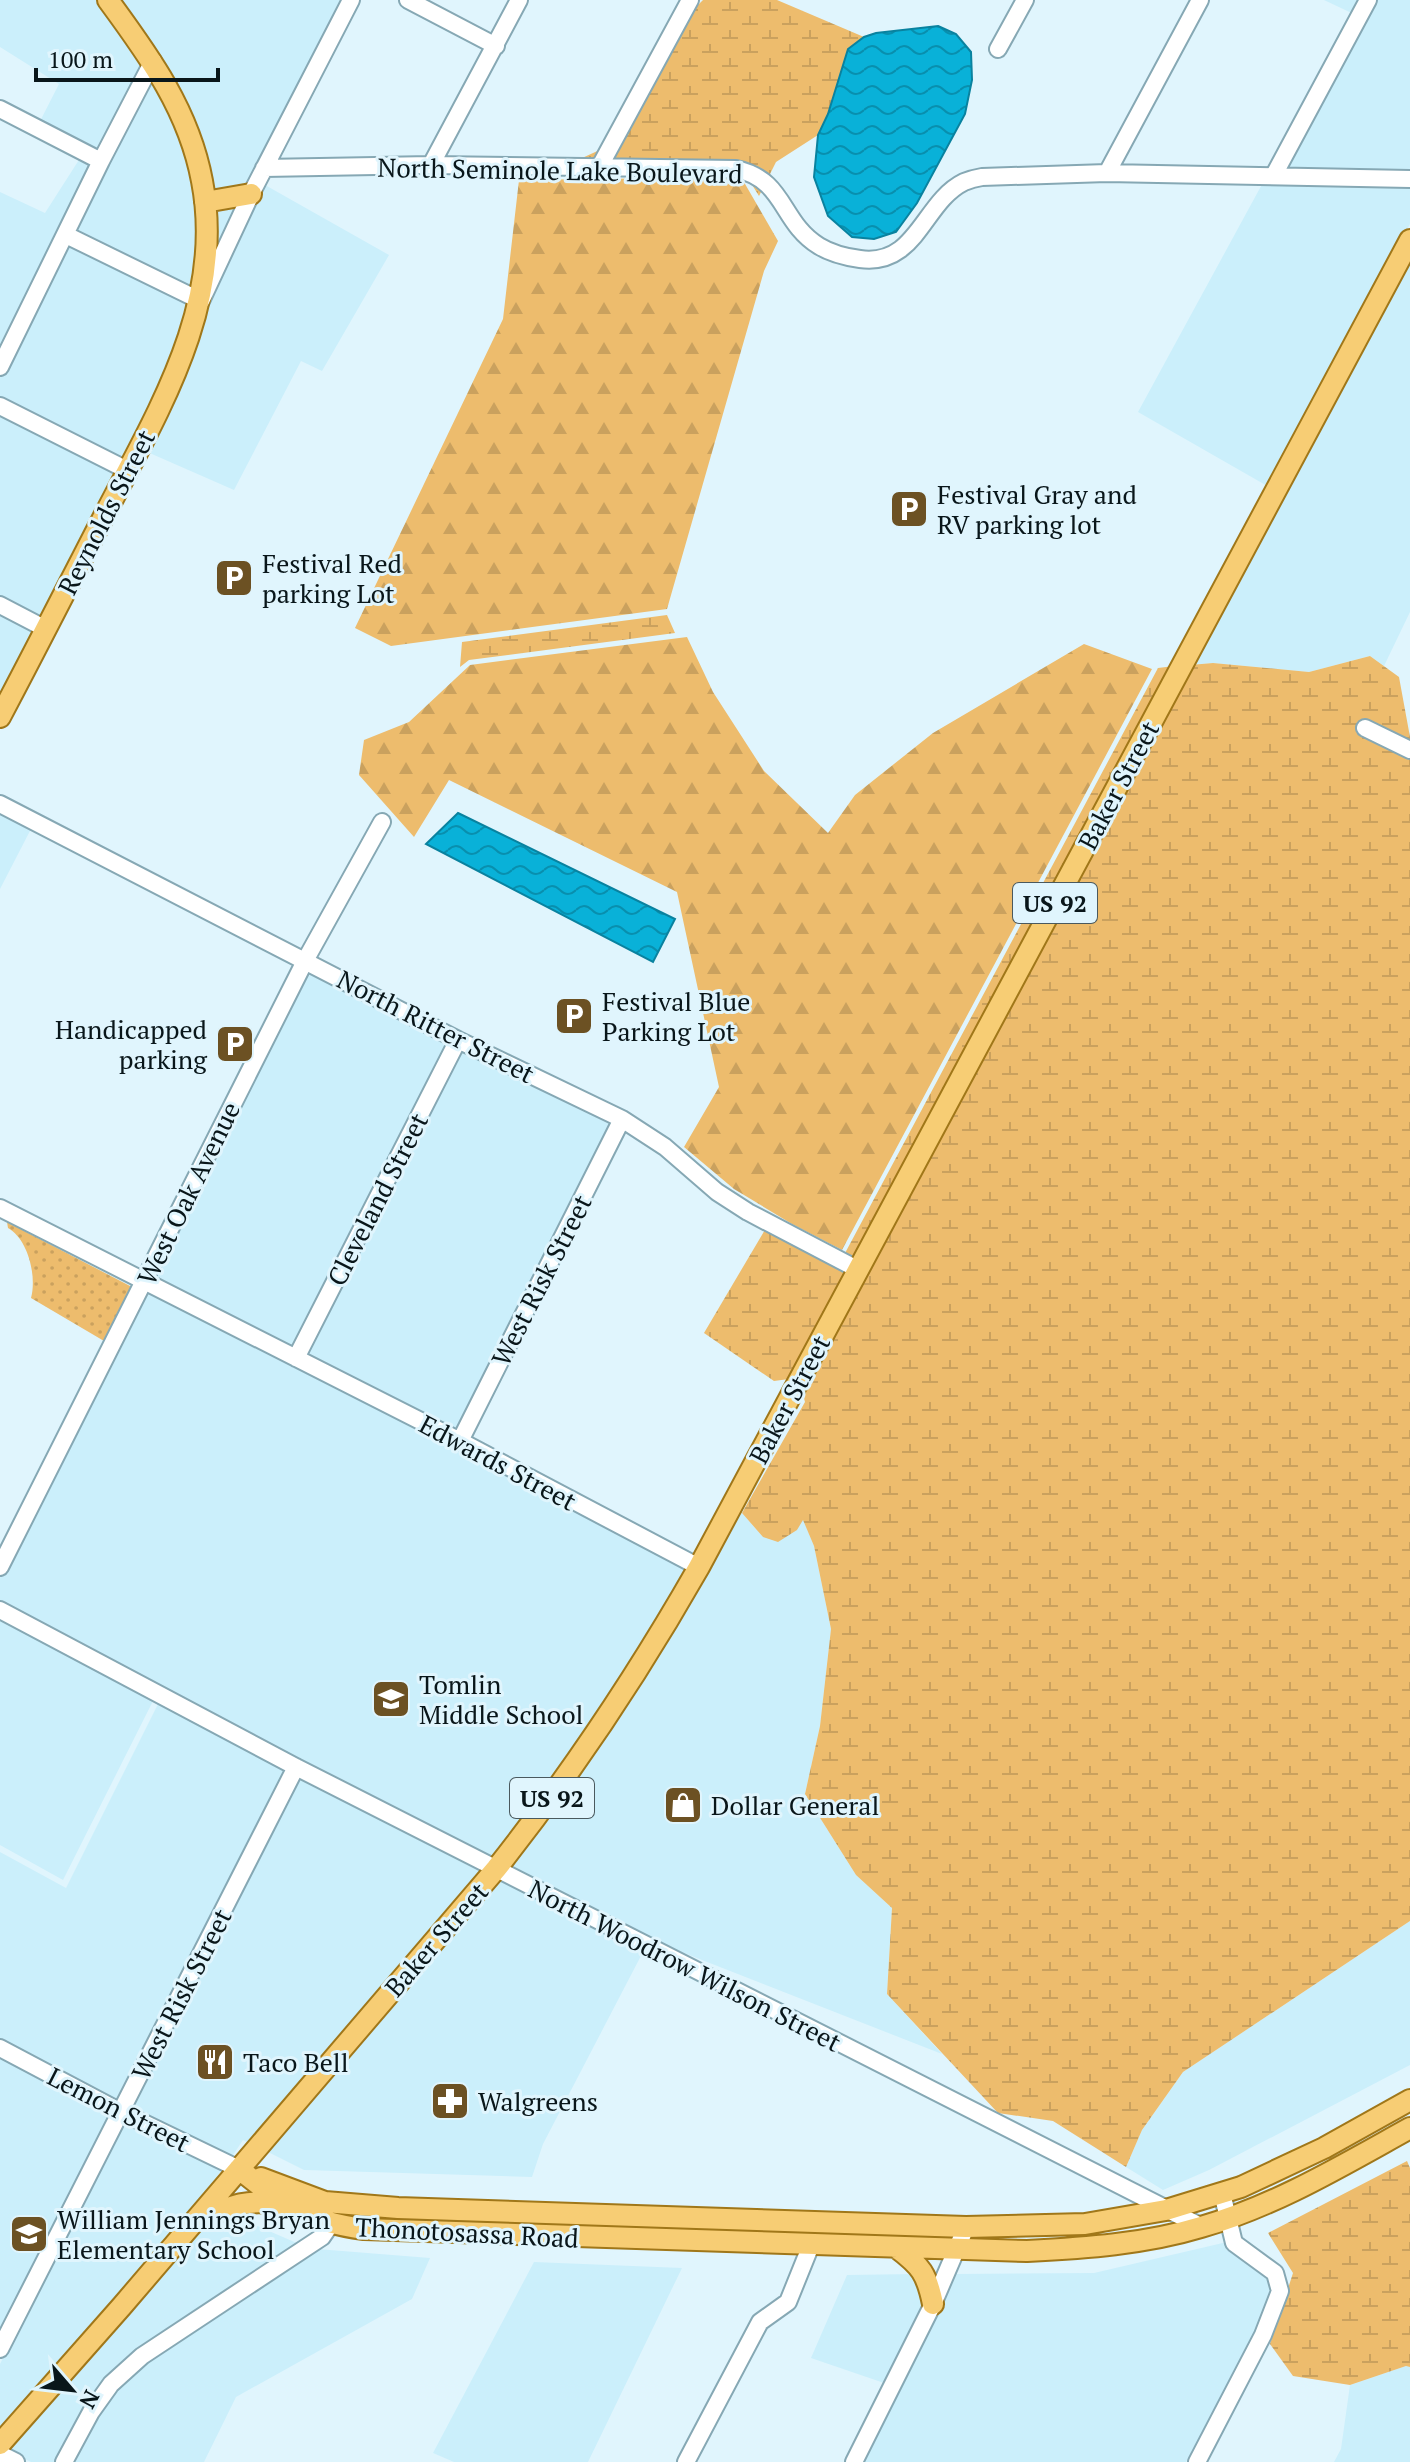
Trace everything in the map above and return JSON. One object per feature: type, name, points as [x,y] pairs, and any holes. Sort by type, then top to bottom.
[{"type":"main road","name":"Reynolds Street","points":[[0,717],[174,377],[201,301],[206,261],[205,202],[194,148],[182,114],[153,61],[108,0]]},
{"type":"main road","points":[[205,202],[251,194]]},
{"type":"main road","name":"Baker Street","points":[[0,2444],[496,1869],[549,1803],[605,1724],[699,1567],[1410,240]]},
{"type":"main road","name":"Thonotosassa Road","points":[[239,2169],[310,2199],[377,2206],[966,2227],[1085,2224],[1166,2210],[1222,2193],[1282,2169],[1410,2100]]},
{"type":"main road","name":"Thonotosassa Road","points":[[239,2169],[284,2205],[331,2224],[364,2229],[958,2250],[1073,2249],[1118,2244],[1202,2227],[1312,2182],[1410,2128]]},
{"type":"main road","points":[[310,2199],[331,2224],[377,2206]]},
{"type":"main road","points":[[192,2223],[235,2204],[263,2201],[284,2205]]},
{"type":"main road","points":[[897,2248],[923,2271],[929,2282],[933,2304]]},
{"type":"street","name":"Reynolds Street","points":[[201,301],[251,194],[351,0]]},
{"type":"street","points":[[408,0],[496,46]]},
{"type":"street","points":[[431,165],[519,0]]},
{"type":"street","points":[[600,166],[690,0]]},
{"type":"street","points":[[998,49],[1025,0]]},
{"type":"street","points":[[1107,173],[1200,0]]},
{"type":"street","points":[[1274,175],[1368,0]]},
{"type":"street","points":[[0,367],[153,61]]},
{"type":"street","points":[[0,109],[101,161]]},
{"type":"street","name":"North Seminole Lake Boulevard","points":[[264,168],[431,165],[736,169],[753,173],[768,183],[810,241],[826,251],[869,260],[884,258],[899,250],[912,239],[947,196],[963,183],[1000,175],[1107,173],[1410,179]]},
{"type":"street","points":[[66,235],[201,301]]},
{"type":"street","points":[[0,406],[127,470]]},
{"type":"street","points":[[0,605],[46,629]]},
{"type":"street","points":[[1365,728],[1410,750]]},
{"type":"street","name":"North Ritter Street","points":[[0,804],[458,1040],[622,1119],[665,1147],[717,1192],[748,1212],[859,1270]]},
{"type":"street","name":"West Oak Avenue","points":[[0,1567],[306,959],[382,822]]},
{"type":"street","name":"Cleveland Street","points":[[296,1358],[458,1040]]},
{"type":"street","name":"West Risk Street","points":[[460,1441],[622,1119]]},
{"type":"street","name":"Edwards Street","points":[[0,1208],[460,1441],[699,1567]]},
{"type":"street","name":"North Woodrow Wilson Street","points":[[0,1610],[296,1767],[1202,2227]]},
{"type":"street","name":"West Risk Street","points":[[0,2349],[296,1767]]},
{"type":"street","name":"Lemon Street","points":[[0,2048],[121,2112],[239,2169]]},
{"type":"street","points":[[1197,2462],[1263,2335],[1280,2291],[1279,2281],[1265,2264],[1234,2243],[1222,2193]]},
{"type":"street","points":[[64,2462],[91,2412],[111,2384],[142,2356],[322,2237],[331,2224]]},
{"type":"street","points":[[854,2462],[933,2304],[966,2227]]},
{"type":"street","points":[[686,2462],[760,2322],[788,2302],[811,2245]]},
{"type":"street","points":[[0,2454],[16,2462]]},
{"type":"shaded area","points":[[0,0],[100,0],[176,116],[198,203],[194,299],[167,374],[43,620],[0,598],[0,192],[45,213],[84,152],[34,133],[59,84],[0,47]]},
{"type":"shaded area","points":[[116,0],[342,0],[251,177],[389,255],[322,371],[301,361],[234,490],[145,451],[181,380],[211,195]]},
{"type":"shaded area","points":[[1324,0],[1410,0],[1410,224],[1269,487],[1138,412],[1266,177],[1360,17]]},
{"type":"shaded area","points":[[1410,254],[1410,612],[1384,666],[1370,656],[1309,672],[1213,663],[1190,665]]},
{"type":"shaded area","points":[[0,612],[37,631],[0,702]]},
{"type":"shaded area","points":[[0,811],[32,827],[0,889]]},
{"type":"shaded area","points":[[309,968],[449,1042],[293,1350],[153,1280]]},
{"type":"shaded area","points":[[462,1049],[613,1121],[457,1432],[306,1356]]},
{"type":"shaded area","name":"Tomlin Middle School","points":[[144,1282],[699,1567],[496,1869],[297,1767],[0,2349],[0,1852],[66,1888],[162,1696],[0,1610],[0,1566]]},
{"type":"shaded area","points":[[742,1513],[763,1537],[803,1519],[814,1546],[831,1629],[820,1726],[805,1794],[856,1875],[892,1908],[887,1994],[942,2054],[656,1942],[506,1867],[725,1534]]},
{"type":"shaded area","points":[[0,1617],[154,1699],[63,1880],[0,1845]]},
{"type":"shaded area","points":[[300,1776],[485,1871],[251,2144],[243,2140],[231,2158],[130,2109]]},
{"type":"shaded area","points":[[498,1877],[644,1950],[543,2144],[532,2177],[304,2170],[264,2150]]},
{"type":"shaded area","points":[[1410,1921],[1410,2065],[1209,2170],[1163,2190],[1126,2167],[1142,2130],[1183,2072]]},
{"type":"shaded area","points":[[125,2120],[223,2168],[195,2207],[0,2433],[0,2364]]},
{"type":"shaded area","points":[[234,2216],[299,2244],[85,2408],[56,2462],[31,2462],[4,2449],[197,2229]]},
{"type":"shaded area","points":[[1227,2242],[1269,2277],[1273,2290],[1256,2331],[1186,2462],[862,2462],[941,2309],[940,2305],[955,2274],[1094,2273]]},
{"type":"shaded area","points":[[317,2249],[430,2258],[412,2299],[236,2397],[204,2462],[72,2462],[97,2415],[117,2388],[147,2361]]},
{"type":"shaded area","points":[[534,2262],[682,2268],[588,2462],[454,2462],[433,2453]]},
{"type":"shaded area","points":[[917,2274],[926,2302],[872,2410],[884,2383],[811,2358],[847,2275]]},
{"type":"shaded area","points":[[1410,2367],[1410,2462],[1334,2462],[1341,2449],[1350,2385]]},
{"type":"green space","points":[[703,0],[777,0],[864,37],[848,49],[828,114],[818,135],[776,162],[759,196],[746,175],[547,174],[604,148],[671,32]]},
{"type":"green space","points":[[741,177],[778,241],[764,271],[667,609],[391,646],[355,628],[503,319],[519,180]]},
{"type":"green space","points":[[667,615],[675,633],[469,660],[460,667],[462,642]]},
{"type":"green space","points":[[687,637],[713,692],[764,771],[828,833],[855,795],[933,733],[1084,644],[1152,669],[842,1250],[734,1189],[684,1147],[719,1087],[677,892],[449,780],[414,837],[359,775],[364,740],[409,722],[470,665]]},
{"type":"green space","points":[[1370,656],[1399,677],[1410,737],[1410,1921],[1183,2072],[1142,2130],[1126,2167],[1053,2121],[998,2113],[887,1994],[892,1908],[856,1875],[805,1794],[820,1726],[831,1629],[814,1546],[803,1520],[797,1530],[778,1542],[763,1537],[742,1513],[805,1402],[802,1391],[1190,665],[1213,663],[1309,672]]},
{"type":"green space","points":[[1174,666],[855,1261],[844,1255],[1158,668]]},
{"type":"green space","points":[[7,1222],[132,1287],[104,1341],[31,1298],[32,1269],[26,1249],[8,1228]]},
{"type":"green space","points":[[766,1228],[849,1272],[789,1379],[774,1381],[704,1333]]},
{"type":"green space","points":[[1407,2161],[1410,2168],[1410,2367],[1350,2385],[1293,2376],[1270,2344],[1293,2273],[1268,2233]]},
{"type":"water","points":[[938,26],[956,34],[971,52],[972,80],[965,114],[917,203],[896,232],[874,239],[852,237],[828,216],[814,177],[818,135],[828,114],[848,49],[864,37],[876,33]]},
{"type":"water","points":[[458,813],[675,919],[653,962],[426,844]]},
{"type":"place","name":"Festival Gray and RV parking lot","points":[[909,509]]},
{"type":"place","name":"Festival Red parking Lot","points":[[234,578]]},
{"type":"place","name":"Festival Blue Parking Lot","points":[[574,1016]]},
{"type":"place","name":"Handicapped parking","points":[[235,1044]]},
{"type":"place","name":"Tomlin Middle School","points":[[391,1699]]},
{"type":"place","name":"Dollar General","points":[[683,1805]]},
{"type":"place","name":"Taco Bell","points":[[215,2062]]},
{"type":"place","name":"Walgreens","points":[[450,2101]]},
{"type":"place","name":"William Jennings Bryan Elementary School","points":[[29,2234]]}]
